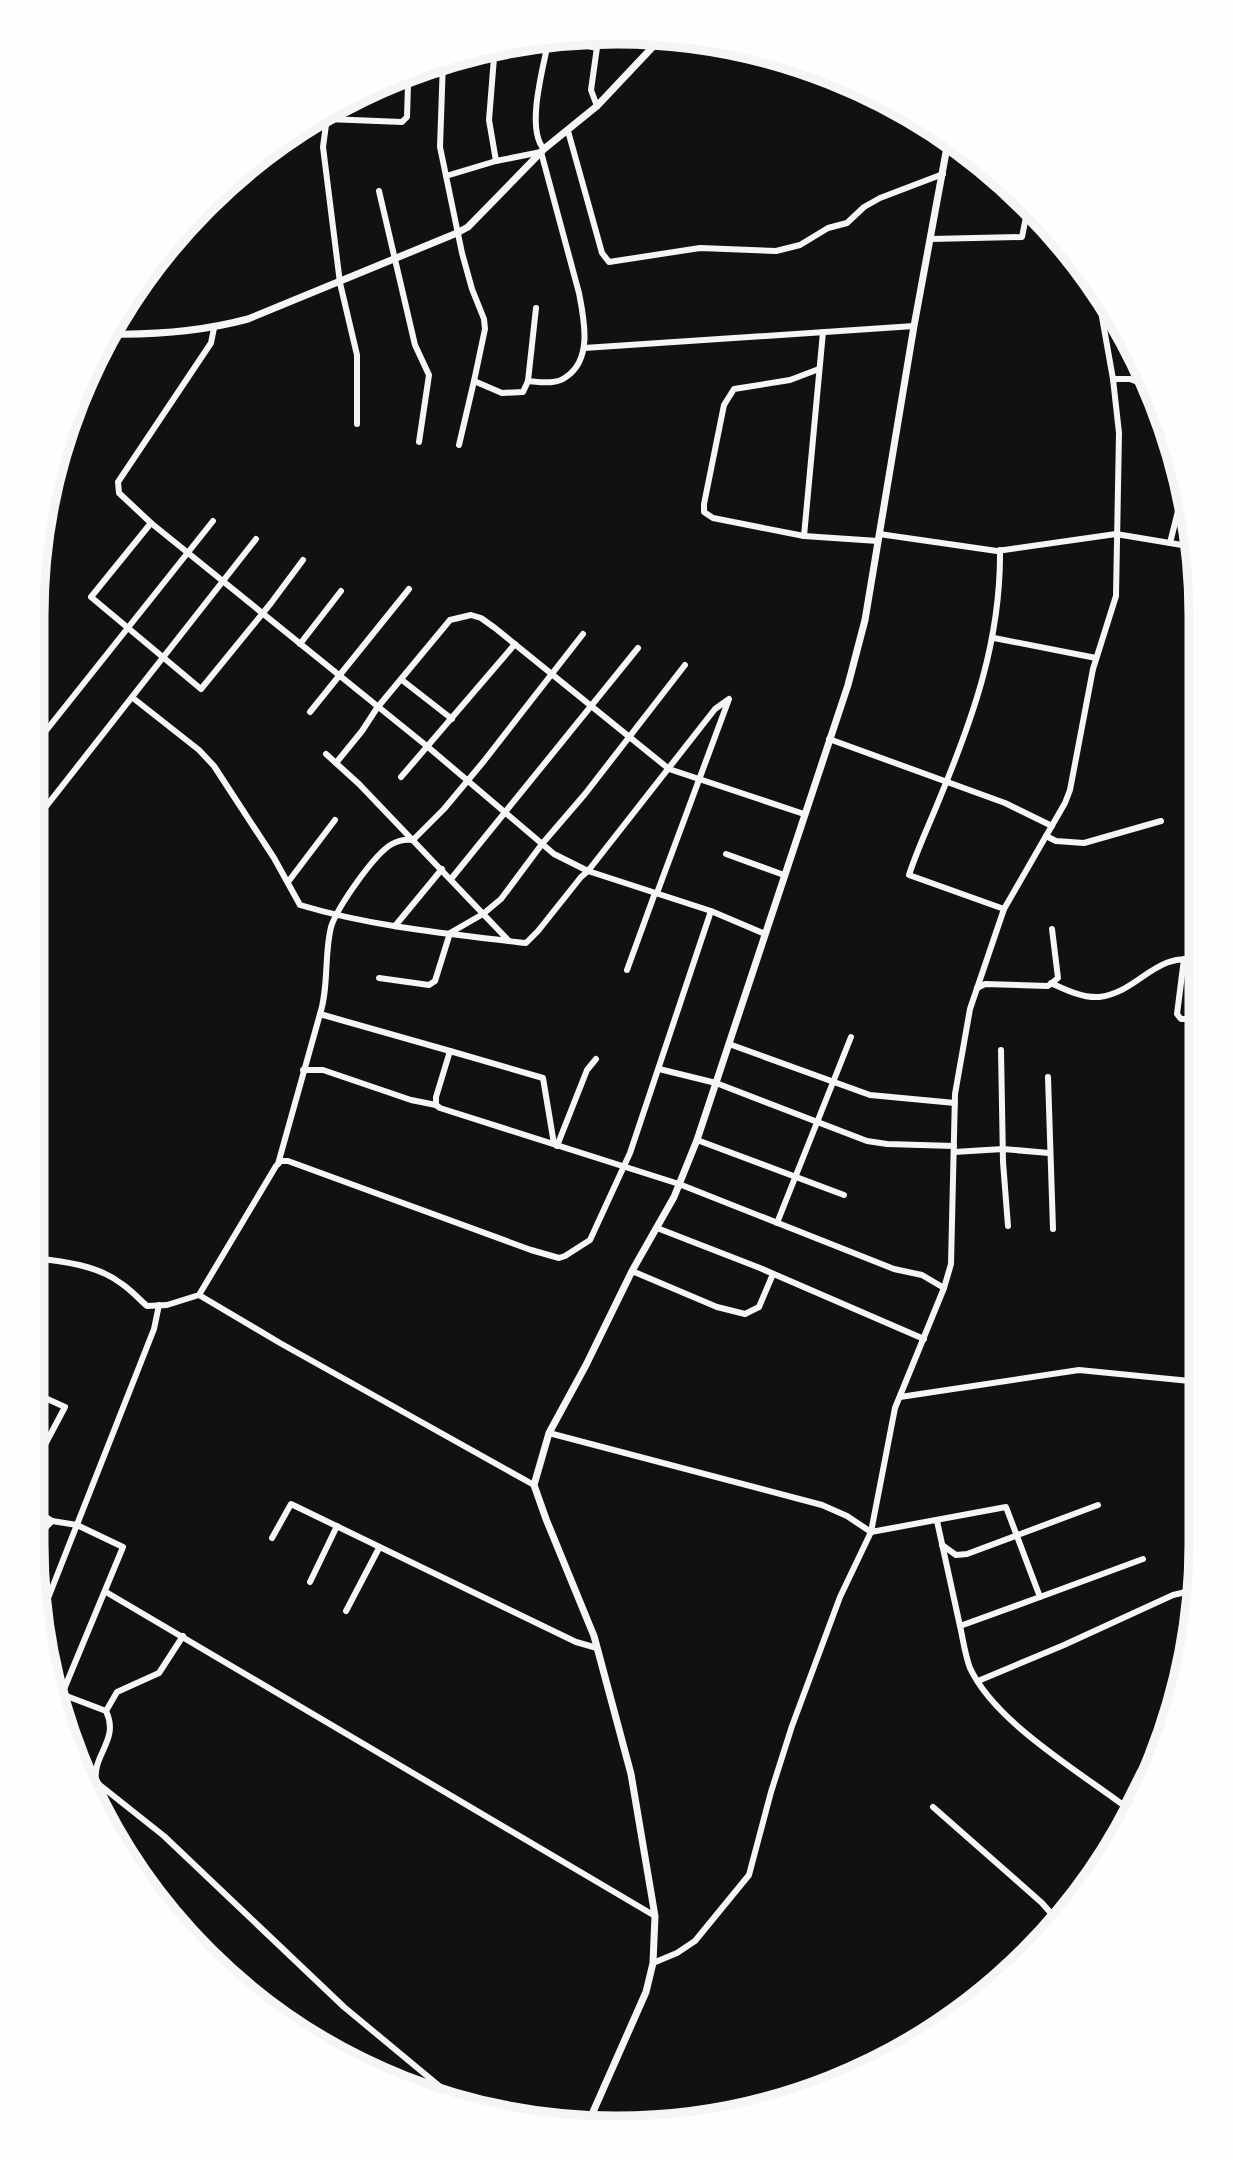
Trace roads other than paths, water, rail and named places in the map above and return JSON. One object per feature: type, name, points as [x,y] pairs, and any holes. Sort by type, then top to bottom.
[{"type":"street","points":[[582,45],[597,48]]},
{"type":"street","points":[[597,45],[591,90],[597,106]]},
{"type":"street","points":[[118,334],[214,328],[248,319],[457,233],[467,227],[542,151],[597,106],[654,45]]},
{"type":"street","points":[[528,381],[551,382],[566,378],[577,367],[584,348],[584,317],[579,293],[542,151],[537,143],[535,126],[548,48]]},
{"type":"street","points":[[494,57],[488,120],[496,161]]},
{"type":"street","points":[[443,71],[440,147],[457,233],[485,329],[458,445]]},
{"type":"street","points":[[332,119],[402,122],[407,117],[408,83]]},
{"type":"street","points":[[327,122],[323,147],[340,283],[357,355],[357,424]]},
{"type":"street","points":[[568,131],[602,253],[609,262],[700,248],[776,251],[800,245],[828,228],[847,223],[864,207],[880,198],[943,174]]},
{"type":"street","points":[[592,2115],[646,1992],[653,1963],[655,1916],[631,1774],[597,1648],[534,1485],[549,1433],[657,1228],[697,1140],[848,685],[865,620],[914,326],[947,149]]},
{"type":"street","points":[[446,177],[496,161],[542,151]]},
{"type":"street","points":[[379,191],[415,345],[429,375],[419,442]]},
{"type":"street","points":[[930,239],[1022,237],[1026,217]]},
{"type":"street","points":[[474,381],[502,393],[523,391],[528,381],[536,308]]},
{"type":"street","points":[[653,1963],[677,1953],[695,1941],[750,1875],[771,1792],[792,1726],[840,1597],[872,1532],[895,1409],[944,1288],[951,1264],[955,1103],[970,1009],[1004,909],[1070,790],[1096,658],[1116,596],[1119,433],[1102,313]]},
{"type":"street","points":[[584,348],[914,326]]},
{"type":"street","points":[[214,328],[211,343],[118,482],[119,493],[151,523],[428,747],[554,854],[588,871],[711,911],[765,934]]},
{"type":"street","points":[[804,536],[823,332]]},
{"type":"street","points":[[819,369],[804,377],[734,388],[724,405],[704,512],[713,518],[804,536],[879,537],[1000,550],[1116,534],[1184,545]]},
{"type":"street","points":[[1113,379],[1130,379],[1139,382]]},
{"type":"street","points":[[1170,543],[1179,509]]},
{"type":"street","points":[[44,733],[214,521]]},
{"type":"street","points":[[151,523],[91,597],[201,689],[303,560]]},
{"type":"street","points":[[44,809],[256,539]]},
{"type":"street","points":[[1000,550],[1000,585],[994,638],[973,711],[909,875],[1004,909]]},
{"type":"street","points":[[310,712],[409,589]]},
{"type":"street","points":[[300,644],[341,591]]},
{"type":"street","points":[[336,763],[377,708],[450,620],[461,616],[481,618],[669,769],[804,814]]},
{"type":"street","points":[[44,1259],[64,1261],[98,1271],[121,1282],[147,1306],[192,1299],[200,1295],[261,1188],[278,1164],[324,1001],[330,932],[335,916],[354,886],[386,848],[406,839],[413,839],[444,809],[583,634]]},
{"type":"street","points":[[994,638],[1096,658]]},
{"type":"street","points":[[401,777],[515,644]]},
{"type":"street","points":[[451,879],[638,649]]},
{"type":"street","points":[[379,978],[429,985],[435,981],[450,933],[484,914],[501,899],[685,665]]},
{"type":"street","points":[[402,680],[452,719]]},
{"type":"street","points":[[133,698],[199,750],[214,766],[300,905],[335,916],[526,943],[588,871],[715,709],[729,699],[627,970]]},
{"type":"street","points":[[829,739],[1005,803],[1052,826]]},
{"type":"street","points":[[326,754],[413,839],[508,940]]},
{"type":"street","points":[[288,882],[335,820]]},
{"type":"street","points":[[1046,836],[1056,841],[1084,843],[1161,821]]},
{"type":"street","points":[[726,854],[784,875]]},
{"type":"street","points":[[395,926],[442,869]]},
{"type":"street","points":[[278,1164],[288,1161],[492,1236],[559,1258],[565,1256],[590,1240],[624,1167],[711,911]]},
{"type":"street","points":[[977,988],[985,984],[1048,986],[1058,978],[1052,929]]},
{"type":"street","points":[[1184,959],[1177,1014],[1181,1019],[1189,1019]]},
{"type":"street","points":[[1051,983],[1074,993],[1097,997],[1131,986],[1168,960],[1189,960]]},
{"type":"street","points":[[320,1014],[543,1078],[555,1145]]},
{"type":"street","points":[[776,1223],[851,1037]]},
{"type":"street","points":[[729,1044],[870,1095],[955,1103]]},
{"type":"street","points":[[1001,1050],[1008,1226]]},
{"type":"street","points":[[436,1104],[450,1051]]},
{"type":"street","points":[[555,1145],[587,1070],[596,1059]]},
{"type":"street","points":[[659,1069],[716,1083],[867,1141],[954,1149],[1049,1153]]},
{"type":"street","points":[[303,1070],[323,1070],[411,1100],[436,1104],[440,1108],[679,1184],[894,1269],[922,1275],[944,1288]]},
{"type":"street","points":[[1048,1077],[1053,1229]]},
{"type":"street","points":[[697,1140],[844,1195]]},
{"type":"street","points":[[657,1228],[924,1339]]},
{"type":"street","points":[[632,1271],[717,1307],[745,1314],[759,1307],[772,1274]]},
{"type":"street","points":[[200,1295],[280,1343],[534,1485]]},
{"type":"street","points":[[47,1601],[154,1329],[159,1305]]},
{"type":"street","points":[[900,1398],[1079,1370],[1189,1381]]},
{"type":"street","points":[[44,1397],[65,1407],[44,1446]]},
{"type":"street","points":[[549,1433],[814,1503],[847,1516],[872,1532],[1006,1507],[1041,1597]]},
{"type":"street","points":[[272,1538],[291,1504],[576,1642],[597,1648]]},
{"type":"street","points":[[942,1545],[956,1555],[967,1554],[1098,1505]]},
{"type":"street","points":[[44,1516],[52,1521],[77,1525],[123,1547],[106,1592],[62,1687]]},
{"type":"street","points":[[44,1529],[52,1521]]},
{"type":"street","points":[[937,1521],[969,1665],[1008,1719],[1123,1805],[1146,1763]]},
{"type":"street","points":[[310,1582],[337,1527]]},
{"type":"street","points":[[346,1611],[379,1548]]},
{"type":"street","points":[[960,1626],[1143,1559]]},
{"type":"street","points":[[106,1592],[655,1916]]},
{"type":"street","points":[[978,1681],[1173,1595],[1187,1592]]},
{"type":"street","points":[[106,1711],[117,1692],[159,1673],[183,1636]]},
{"type":"street","points":[[64,1695],[106,1711],[110,1719],[110,1737],[94,1769],[96,1782],[164,1836],[344,2007],[444,2090]]},
{"type":"street","points":[[933,1807],[1052,1915]]}]
